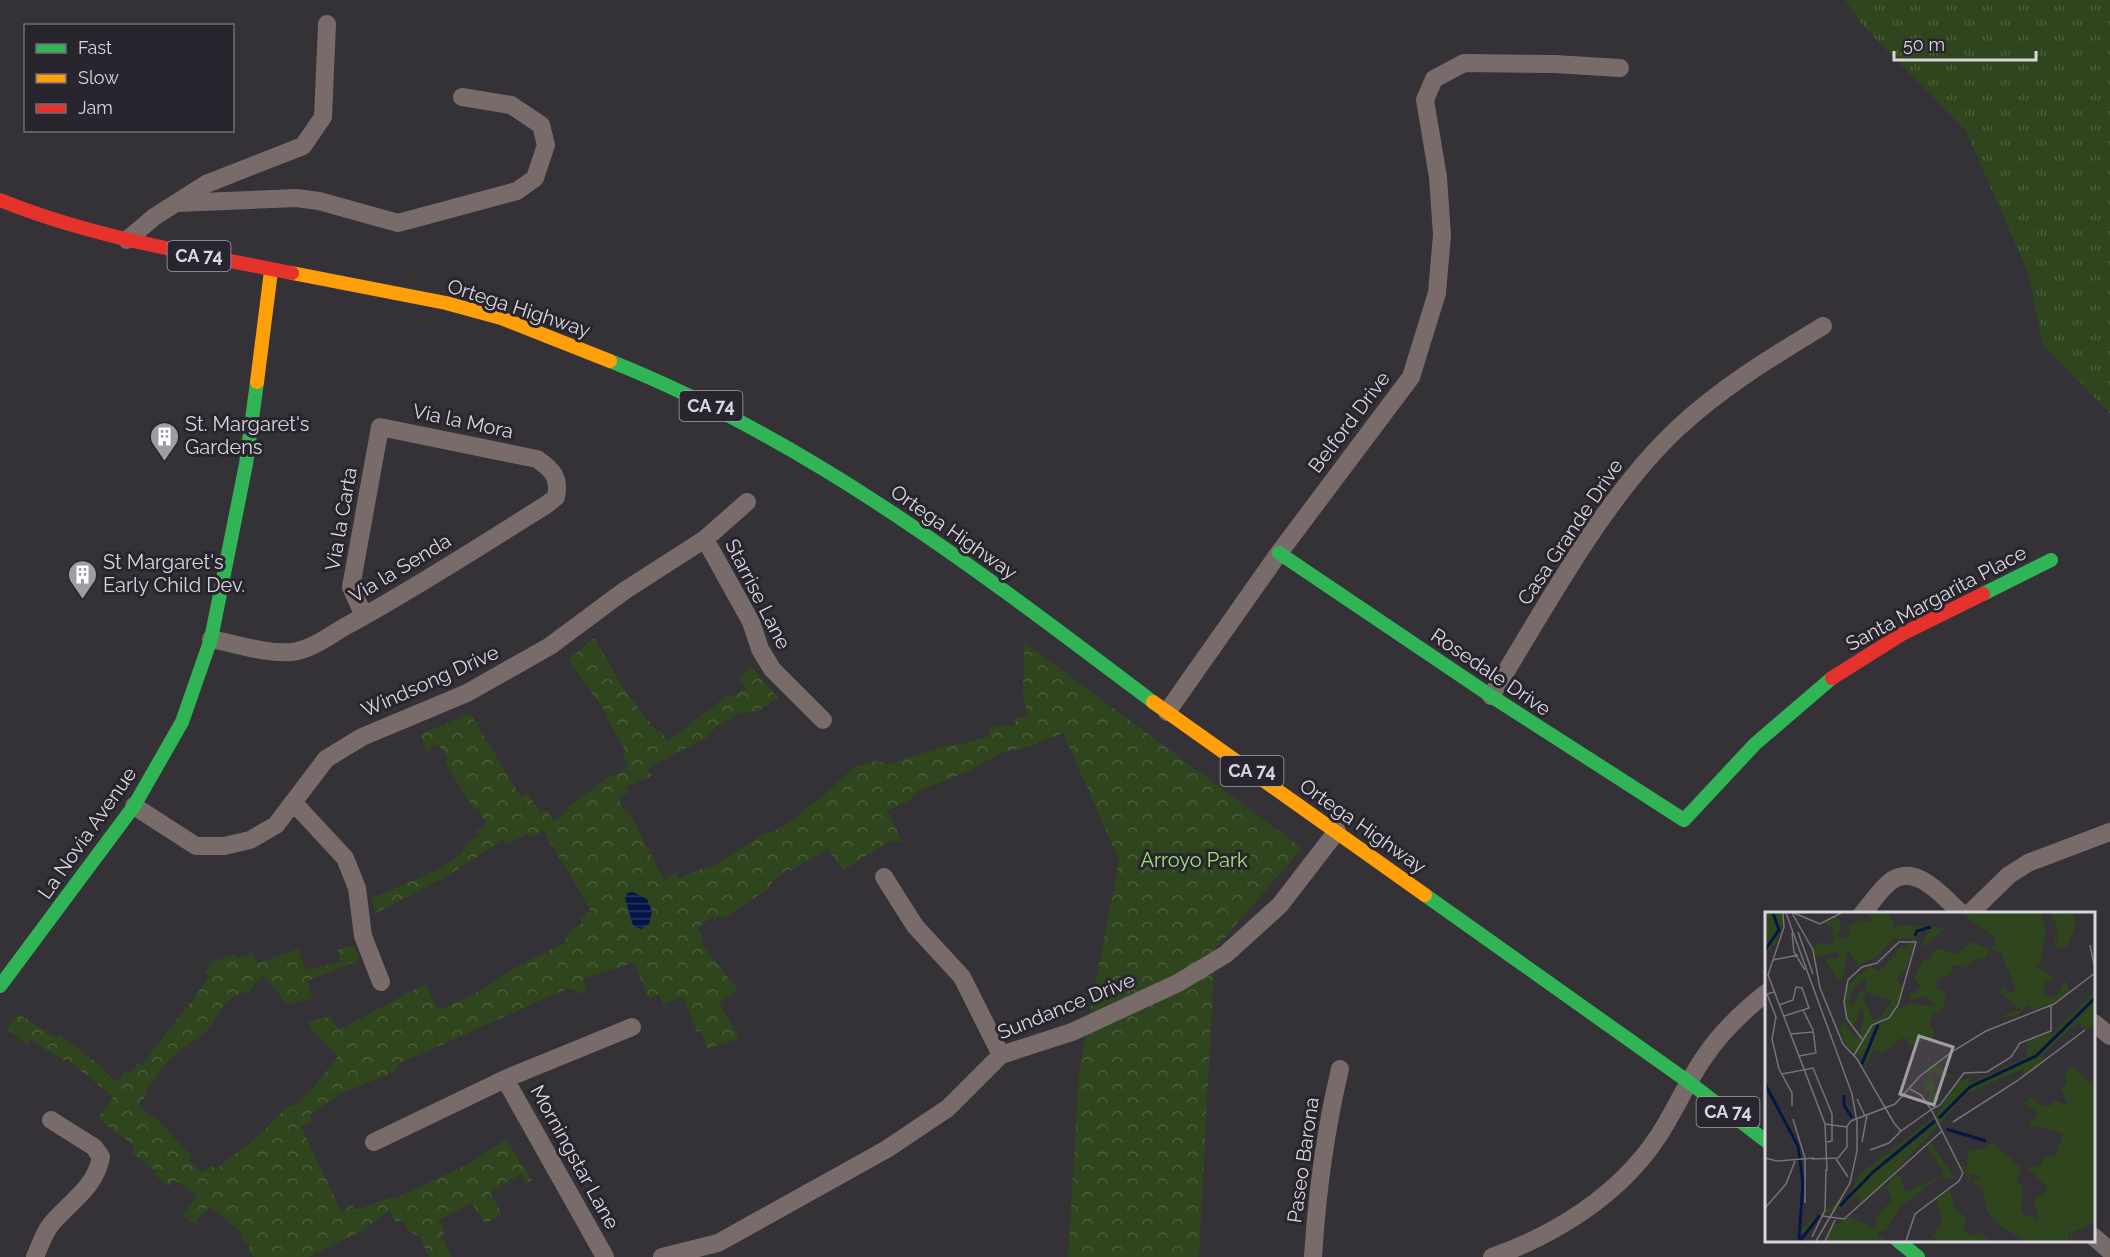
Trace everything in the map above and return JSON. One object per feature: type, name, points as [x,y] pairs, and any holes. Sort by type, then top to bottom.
[{"type":"main road","name":"Ortega Highway","points":[[0,200],[42,217],[127,240],[271,271],[446,303],[501,318],[673,387],[806,456],[955,553],[1167,712],[1690,1083],[1765,1139]]},
{"type":"main road","name":"La Novia Avenue","points":[[0,986],[134,806],[182,722],[211,639],[246,464],[271,271]]},
{"type":"main road","name":"Rosedale Drive","points":[[1279,553],[1491,696],[1684,820]]},
{"type":"main road","name":"Santa Margarita Place","points":[[1684,820],[1755,744],[1821,685],[1902,634],[2051,560]]},
{"type":"main road","points":[[1899,1242],[1918,1257]]},
{"type":"street","points":[[127,240],[177,202],[206,184],[303,146],[323,117],[327,24]]},
{"type":"street","name":"Belford Drive","points":[[1167,712],[1279,553],[1411,377],[1437,292],[1442,235],[1438,177],[1425,100],[1434,79],[1446,70],[1464,63],[1555,64],[1620,68]]},
{"type":"street","points":[[177,202],[296,198],[319,201],[398,223],[517,191],[535,178],[546,145],[541,125],[511,105],[462,97]]},
{"type":"street","name":"Casa Grande Drive","points":[[1491,696],[1606,512],[1641,466],[1678,428],[1746,373],[1823,326]]},
{"type":"street","name":"Via la Mora","points":[[380,427],[537,459]]},
{"type":"street","name":"Via la Carta","points":[[364,616],[351,587],[380,427]]},
{"type":"street","name":"Via la Senda","points":[[211,639],[263,650],[291,652],[304,649],[364,616],[556,497],[559,485],[555,474],[537,459]]},
{"type":"street","name":"Windsong Drive","points":[[134,806],[196,846],[224,846],[250,840],[276,825],[326,759],[362,736],[467,693],[550,646],[624,591],[705,539],[747,502]]},
{"type":"street","name":"Starrise Lane","points":[[705,539],[751,622],[760,649],[772,669],[822,720]]},
{"type":"street","points":[[293,802],[345,858],[357,888],[363,936],[381,982]]},
{"type":"street","name":"Sundance Drive","points":[[662,1257],[718,1243],[887,1149],[948,1108],[1001,1055],[1072,1032],[1178,983],[1226,954],[1280,905],[1337,831]]},
{"type":"street","points":[[1971,912],[2009,875],[2028,863],[2110,832]]},
{"type":"street","points":[[1864,912],[1891,882],[1906,875],[1921,878],[1960,912]]},
{"type":"street","points":[[884,877],[915,926],[962,977],[1001,1055]]},
{"type":"street","points":[[1492,1257],[1550,1233],[1590,1206],[1624,1176],[1656,1141],[1703,1058],[1736,1018],[1765,995]]},
{"type":"street","points":[[2095,1024],[2110,1036]]},
{"type":"street","name":"Morningstar Lane","points":[[374,1142],[506,1079],[632,1027]]},
{"type":"street","name":"Paseo Barona","points":[[1313,1257],[1318,1184],[1327,1124],[1340,1069]]},
{"type":"street","name":"Morningstar Lane","points":[[506,1079],[605,1257]]},
{"type":"street","points":[[35,1257],[50,1225],[90,1186],[99,1167],[100,1156],[94,1147],[51,1120]]},
{"type":"street","points":[[2095,1238],[2110,1251]]},
{"type":"green space","points":[[1845,0],[2110,0],[2110,413],[2043,345],[2028,273],[1966,131],[1865,28]]},
{"type":"green space","name":"Arroyo Park","points":[[594,638],[623,688],[657,732],[660,730],[668,741],[728,695],[731,698],[746,688],[739,677],[752,667],[778,698],[758,711],[738,714],[715,728],[708,737],[648,768],[652,776],[626,787],[629,792],[618,798],[627,815],[630,814],[664,880],[676,873],[679,878],[709,866],[710,868],[762,835],[798,817],[806,807],[820,799],[854,767],[876,761],[889,764],[944,746],[962,744],[990,736],[989,728],[1016,724],[1015,719],[1028,715],[1023,697],[1024,642],[1302,848],[1215,949],[1199,1257],[1068,1257],[1079,1070],[1119,860],[1063,733],[1028,747],[1002,752],[971,770],[917,792],[907,802],[887,811],[903,843],[890,841],[843,870],[828,849],[790,871],[788,869],[774,879],[768,889],[722,919],[720,916],[714,920],[712,917],[697,928],[704,939],[700,942],[738,990],[719,1003],[740,1038],[708,1049],[701,1031],[697,1032],[683,997],[663,1004],[659,994],[649,999],[634,963],[583,979],[587,992],[582,994],[569,988],[400,1063],[394,1072],[342,1093],[310,1115],[312,1121],[301,1126],[341,1211],[353,1205],[356,1210],[392,1197],[394,1199],[468,1164],[506,1139],[532,1180],[526,1183],[521,1174],[490,1192],[501,1213],[485,1224],[472,1203],[439,1220],[445,1232],[441,1235],[452,1257],[429,1257],[420,1237],[408,1231],[402,1220],[396,1223],[389,1211],[360,1232],[309,1257],[255,1257],[247,1251],[250,1246],[240,1238],[243,1233],[209,1207],[195,1223],[182,1215],[197,1195],[174,1180],[169,1187],[154,1174],[156,1171],[133,1154],[134,1146],[98,1118],[113,1097],[67,1059],[65,1061],[31,1040],[27,1045],[7,1029],[18,1014],[57,1038],[59,1035],[104,1068],[103,1071],[117,1082],[125,1071],[130,1074],[138,1063],[143,1065],[202,987],[210,975],[204,973],[213,961],[236,954],[238,958],[253,953],[258,963],[298,949],[306,970],[341,962],[337,950],[354,945],[360,960],[307,981],[313,998],[288,1005],[263,975],[249,992],[242,993],[226,1003],[208,1029],[171,1058],[145,1091],[147,1095],[138,1105],[151,1118],[154,1116],[192,1157],[189,1160],[202,1173],[212,1165],[216,1169],[246,1145],[248,1146],[287,1107],[298,1103],[338,1056],[312,1030],[309,1022],[330,1016],[339,1030],[425,984],[439,1010],[471,996],[515,968],[564,943],[571,930],[582,923],[580,918],[591,911],[543,830],[531,837],[528,833],[506,845],[503,840],[444,878],[376,913],[372,898],[435,871],[460,855],[468,842],[479,836],[477,831],[487,824],[477,808],[474,810],[445,762],[448,759],[438,744],[427,751],[420,735],[470,713],[521,797],[528,793],[541,813],[546,810],[554,821],[569,810],[567,807],[612,775],[614,777],[629,766],[622,756],[626,752],[608,716],[568,660]]},
{"type":"water","points":[[633,892],[647,899],[652,911],[649,924],[641,929],[633,926],[625,898],[628,893]]},
{"type":"traffic: fast","points":[[610,361],[684,393],[756,430],[825,470],[893,513],[959,559],[1153,702]]},
{"type":"traffic: fast","points":[[0,986],[134,806],[182,722],[211,639],[246,464],[257,382]]},
{"type":"traffic: fast","points":[[1279,553],[1491,696],[1684,820],[1755,744],[1832,678]]},
{"type":"traffic: fast","points":[[1983,594],[2051,560]]},
{"type":"traffic: fast","points":[[1425,895],[1690,1083],[1765,1140]]},
{"type":"traffic: fast","points":[[1899,1242],[1918,1257]]},
{"type":"traffic: slow","points":[[257,382],[271,271]]},
{"type":"traffic: slow","points":[[292,273],[446,303],[501,318],[610,361]]},
{"type":"traffic: slow","points":[[1153,702],[1425,895]]},
{"type":"traffic: jam","points":[[0,200],[107,235],[292,273]]},
{"type":"traffic: jam","points":[[1832,678],[1902,634],[1983,594]]},
{"type":"place","name":"St. Margaret's Gardens","points":[[164,462]]},
{"type":"place","name":"St Margaret's Early Child Dev.","points":[[82,600]]}]
